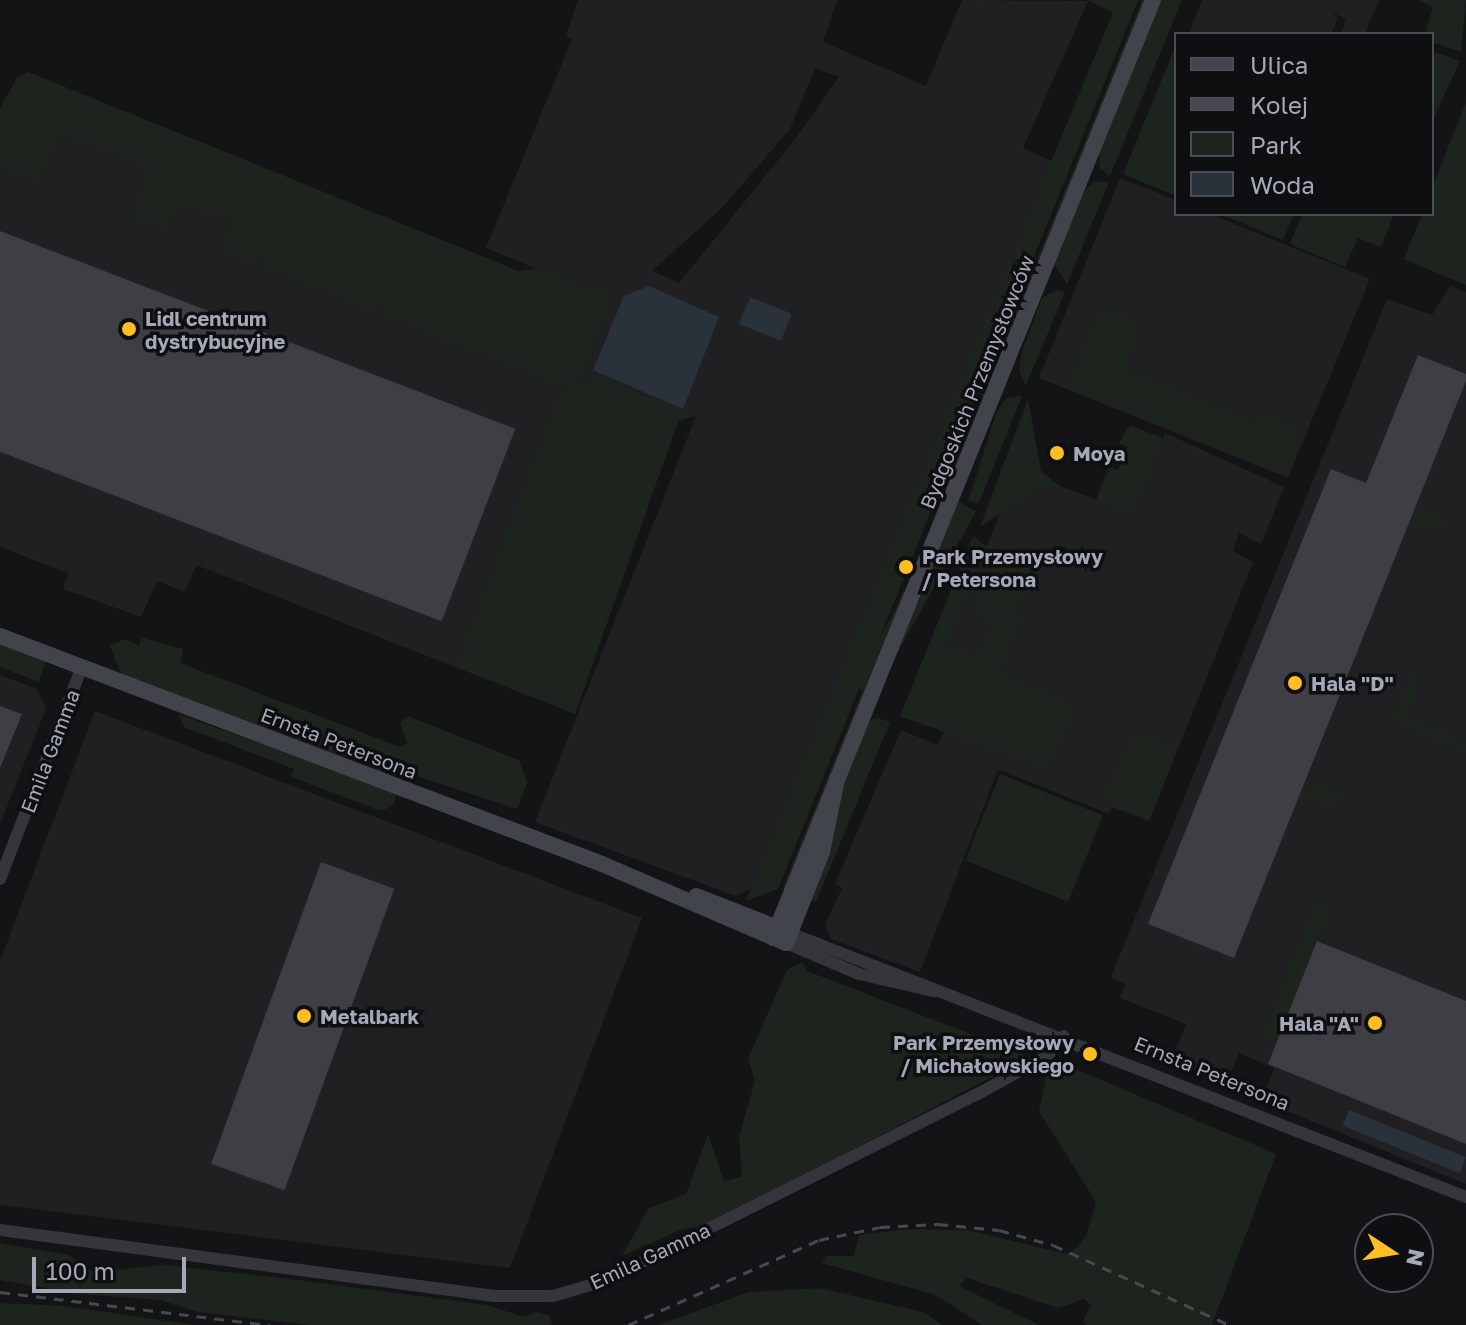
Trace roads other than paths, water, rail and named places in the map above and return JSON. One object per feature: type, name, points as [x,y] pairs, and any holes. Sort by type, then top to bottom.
[{"type":"street","name":"Bydgoskich Przemysłowców","points":[[782,935],[837,779],[1153,0]]},
{"type":"street","name":"Ernsta Petersona","points":[[0,636],[782,935],[1064,1036],[1466,1197]]},
{"type":"street","name":"Emila Gamma","points":[[0,879],[82,667]]},
{"type":"street","name":"Emila Gamma","points":[[0,1230],[493,1296],[553,1296],[604,1281],[965,1101],[1047,1056],[1064,1036]]},
{"type":"water","points":[[649,286],[719,317],[683,409],[593,370],[624,296]]},
{"type":"water","points":[[750,297],[792,314],[781,341],[739,324]]},
{"type":"water","points":[[1349,1110],[1466,1157],[1459,1173],[1343,1126]]},
{"type":"railway","points":[[628,1325],[819,1240],[880,1227],[938,1224],[999,1230],[1053,1245],[1229,1325]]},
{"type":"railway","points":[[0,1292],[270,1325]]},
{"type":"place","name":"Lidl centrum dystrybucyjne","points":[[129,329]]},
{"type":"place","name":"Moya","points":[[1057,453]]},
{"type":"place","name":"Park Przemysłowy / Petersona","points":[[906,567]]},
{"type":"place","name":"Hala \"D\"","points":[[1295,683]]},
{"type":"place","name":"Metalbark","points":[[304,1016]]},
{"type":"place","name":"Hala \"A\"","points":[[1375,1023]]},
{"type":"place","name":"Park Przemysłowy / Michałowskiego","points":[[1090,1054]]}]
